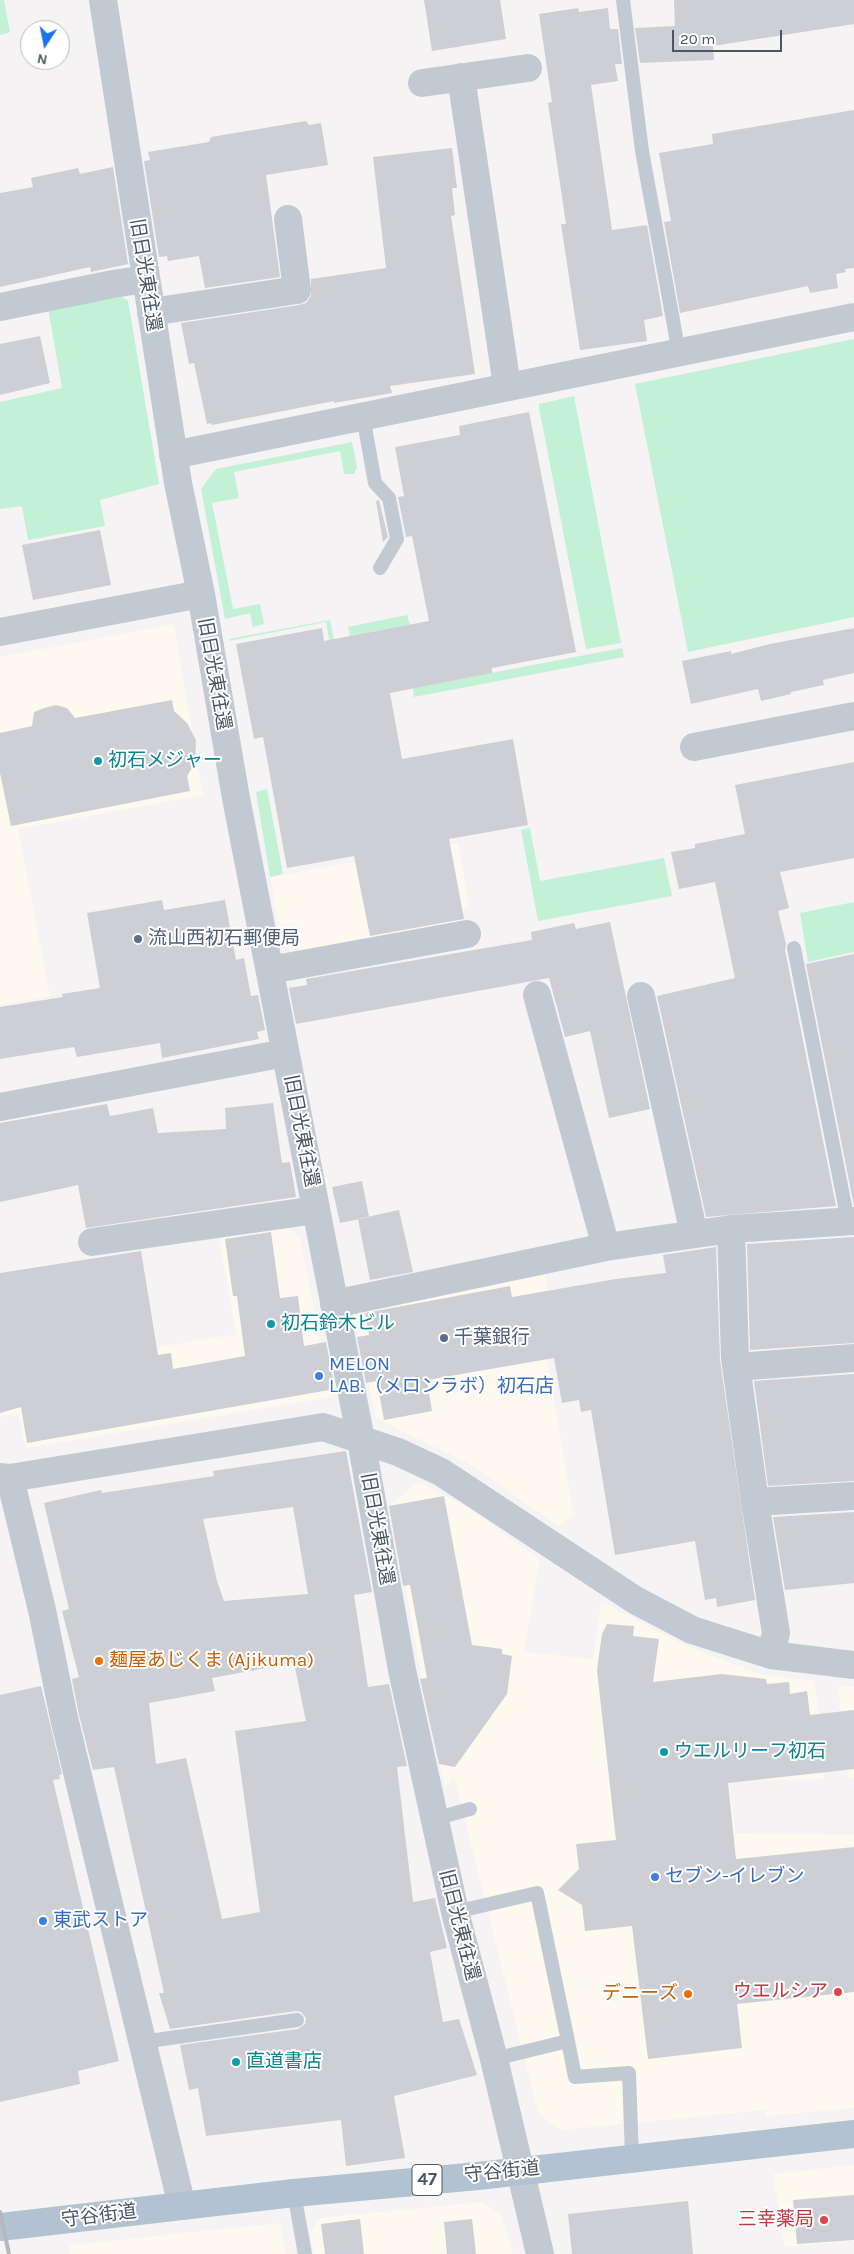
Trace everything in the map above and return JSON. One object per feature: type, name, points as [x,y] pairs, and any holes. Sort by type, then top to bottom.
[{"type":"main road","name":"守谷街道","points":[[0,2227],[294,2192],[520,2171],[632,2157],[854,2134]]},
{"type":"street","name":"旧日光東往還","points":[[103,0],[173,454],[236,798],[361,1440],[402,1670],[455,1912],[494,2058],[540,2254]]},
{"type":"street","points":[[422,84],[528,68]]},
{"type":"street","points":[[461,77],[507,386]]},
{"type":"street","points":[[151,312],[296,290],[288,219]]},
{"type":"street","points":[[0,307],[146,279]]},
{"type":"street","points":[[173,454],[854,317]]},
{"type":"street","points":[[0,632],[200,594]]},
{"type":"street","points":[[694,747],[854,716]]},
{"type":"street","points":[[270,970],[467,934]]},
{"type":"street","points":[[537,995],[606,1248]]},
{"type":"street","points":[[641,996],[694,1234]]},
{"type":"street","points":[[0,1107],[285,1053]]},
{"type":"street","points":[[92,1242],[316,1210]]},
{"type":"street","points":[[334,1304],[606,1248],[731,1228],[851,1221]]},
{"type":"street","points":[[731,1228],[737,1366],[755,1502],[776,1633],[771,1655]]},
{"type":"street","points":[[737,1366],[854,1358]]},
{"type":"street","points":[[182,2206],[64,1718],[42,1610],[5,1478],[323,1427],[398,1452],[441,1472],[635,1600],[692,1630],[771,1655],[854,1665]]},
{"type":"street","points":[[755,1502],[854,1496]]},
{"type":"lane","points":[[623,0],[642,151],[679,353]]},
{"type":"lane","points":[[363,416],[375,483],[389,498],[397,539],[380,568]]},
{"type":"lane","points":[[794,948],[851,1221]]},
{"type":"lane","points":[[434,1819],[470,1809]]},
{"type":"lane","points":[[455,1912],[537,1893],[576,2077],[629,2073],[632,2157]]},
{"type":"lane","points":[[142,2042],[297,2020]]},
{"type":"lane","points":[[494,2058],[568,2041]]},
{"type":"lane","points":[[294,2192],[305,2254]]},
{"type":"shaded area","points":[[174,624],[203,795],[18,829],[50,996],[0,1005],[0,657]]},
{"type":"shaded area","points":[[458,843],[469,903],[454,924],[297,953],[282,944],[270,877]]},
{"type":"shaded area","points":[[287,1228],[300,1237],[331,1397],[26,1448],[18,1414],[0,1417],[0,1330],[128,1352],[236,1334],[219,1238]]},
{"type":"shaded area","points":[[545,1275],[557,1356],[547,1358],[574,1516],[558,1526],[468,1463],[376,1418],[355,1321],[363,1309]]},
{"type":"shaded area","points":[[419,1482],[467,1507],[540,1560],[524,1652],[593,1659],[601,1601],[681,1644],[760,1674],[815,1681],[825,1779],[729,1781],[735,1833],[854,1835],[854,2108],[766,2116],[765,2110],[560,2130],[538,2113],[454,1776],[445,1787],[419,1664],[391,1504]]},
{"type":"shaded area","points":[[838,1686],[854,1687],[854,1778],[848,1778]]},
{"type":"shaded area","points":[[854,2165],[854,2241],[785,2247],[773,2174]]},
{"type":"shaded area","points":[[482,2202],[501,2214],[513,2254],[314,2254],[310,2234],[318,2218]]},
{"type":"shaded area","points":[[280,2223],[286,2254],[69,2254],[70,2245]]},
{"type":"green space","points":[[0,0],[4,0],[10,32],[0,35]]},
{"type":"green space","points":[[116,293],[128,301],[159,484],[100,500],[105,526],[28,540],[22,506],[0,509],[0,402],[62,388],[48,308]]},
{"type":"green space","points":[[854,339],[854,617],[688,652],[635,384]]},
{"type":"green space","points":[[574,396],[621,643],[586,649],[539,408],[539,404]]},
{"type":"green space","points":[[352,442],[357,467],[354,474],[344,474],[340,451],[234,472],[239,498],[212,503],[233,609],[260,604],[264,624],[253,627],[250,613],[225,619],[201,489],[216,469]]},
{"type":"green space","points":[[407,615],[410,625],[350,636],[348,627]]},
{"type":"green space","points":[[330,620],[344,690],[340,702],[326,622],[229,641],[229,639]]},
{"type":"green space","points":[[622,648],[624,657],[414,697],[413,688]]},
{"type":"green space","points":[[267,789],[283,874],[270,877],[256,792]]},
{"type":"green space","points":[[530,828],[540,881],[664,858],[672,896],[538,921],[521,830]]},
{"type":"green space","points":[[854,902],[854,952],[808,962],[800,913]]},
{"type":"building","points":[[424,0],[500,0],[506,39],[432,51]]},
{"type":"building","points":[[674,0],[854,0],[854,24],[713,46],[714,60],[640,63],[635,28],[675,26]]},
{"type":"building","points":[[578,8],[579,12],[608,8],[610,29],[618,29],[622,64],[615,64],[618,81],[591,85],[612,230],[647,225],[663,316],[644,320],[647,341],[580,350],[561,224],[566,224],[548,103],[552,102],[539,14]]},
{"type":"building","points":[[854,110],[854,268],[845,269],[846,272],[836,274],[838,288],[810,293],[808,286],[680,313],[664,222],[671,221],[659,153],[713,144],[712,134]]},
{"type":"building","points":[[306,121],[309,125],[321,123],[328,165],[266,175],[280,277],[205,288],[199,256],[168,261],[167,256],[159,257],[144,161],[150,160],[148,152],[209,142],[211,137]]},
{"type":"building","points":[[452,148],[457,188],[452,188],[455,215],[451,216],[475,374],[390,386],[392,393],[334,403],[334,401],[212,425],[211,423],[207,424],[194,363],[189,364],[181,323],[299,305],[306,303],[311,296],[311,279],[386,268],[373,157]]},
{"type":"building","points":[[113,167],[128,264],[91,272],[90,267],[0,287],[0,193],[33,187],[31,178],[78,168],[80,174]]},
{"type":"building","points":[[40,336],[50,383],[0,395],[0,344]]},
{"type":"building","points":[[529,412],[576,652],[492,668],[492,673],[390,693],[402,759],[513,739],[528,825],[449,839],[464,919],[370,936],[354,856],[287,868],[263,737],[254,739],[236,644],[322,628],[324,641],[429,621],[412,536],[406,537],[398,497],[404,496],[395,447],[460,435],[459,426]]},
{"type":"building","points":[[379,500],[388,537],[383,542],[376,501]]},
{"type":"building","points":[[100,530],[111,585],[33,600],[22,545]]},
{"type":"building","points":[[854,628],[854,673],[823,680],[824,685],[761,701],[758,689],[691,704],[682,661],[731,651],[731,654],[770,644]]},
{"type":"building","name":"初石メジャー","points":[[172,700],[174,711],[187,723],[196,740],[195,763],[187,776],[190,791],[11,826],[0,773],[0,733],[32,726],[34,712],[56,705],[67,708],[75,718]]},
{"type":"building","points":[[854,762],[854,858],[780,872],[789,908],[778,911],[836,1206],[706,1217],[657,996],[735,978],[715,882],[679,889],[671,852],[695,848],[695,844],[745,834],[735,785]]},
{"type":"building","points":[[162,900],[164,910],[225,900],[236,960],[244,958],[251,996],[258,995],[265,1030],[257,1032],[259,1039],[162,1058],[160,1043],[77,1057],[74,1047],[0,1059],[0,1007],[63,997],[62,994],[100,988],[87,913]]},
{"type":"building","points":[[610,922],[650,1109],[609,1118],[590,1031],[565,1037],[549,978],[296,1024],[289,988],[307,985],[306,979],[532,940],[531,932],[574,923],[576,929]]},
{"type":"building","points":[[854,954],[854,1206],[806,964]]},
{"type":"building","points":[[273,1103],[282,1163],[290,1162],[296,1197],[86,1228],[78,1185],[0,1202],[0,1123],[107,1104],[110,1116],[153,1108],[158,1133],[226,1129],[225,1108]]},
{"type":"building","points":[[362,1181],[369,1217],[340,1223],[332,1187]]},
{"type":"building","points":[[399,1210],[413,1272],[370,1280],[358,1219]]},
{"type":"building","points":[[271,1232],[280,1298],[298,1296],[304,1346],[326,1342],[335,1389],[27,1443],[21,1407],[0,1413],[0,1273],[141,1251],[158,1355],[171,1353],[173,1369],[245,1356],[237,1296],[233,1296],[225,1239]]},
{"type":"building","points":[[854,1237],[854,1343],[750,1350],[747,1244]]},
{"type":"building","points":[[716,1247],[720,1360],[755,1600],[717,1607],[716,1598],[705,1600],[695,1541],[615,1555],[591,1410],[581,1412],[579,1400],[562,1403],[554,1358],[427,1380],[432,1411],[384,1420],[377,1381],[366,1383],[357,1337],[369,1335],[365,1313],[510,1286],[512,1297],[616,1279],[666,1273],[663,1255]]},
{"type":"building","points":[[854,1374],[854,1481],[768,1486],[754,1381]]},
{"type":"building","points":[[346,1451],[372,1592],[354,1595],[368,1687],[389,1684],[407,1766],[397,1767],[413,1902],[435,1898],[447,1948],[430,1952],[443,2022],[459,2019],[477,2075],[394,2096],[405,2158],[346,2166],[341,2120],[206,2136],[198,2088],[189,2090],[180,2045],[298,2029],[305,2024],[306,2018],[301,2012],[296,2011],[170,2029],[159,1993],[164,1993],[114,1767],[93,1770],[72,1679],[79,1677],[62,1611],[69,1609],[44,1503],[101,1490],[102,1493],[214,1476],[213,1471]],"holes":[[[293,1507],[308,1594],[224,1601],[217,1581],[203,1519]],[[294,1663],[306,1721],[235,1731],[260,1912],[222,1919],[186,1758],[156,1764],[149,1703],[215,1691],[212,1678]]]},
{"type":"building","points":[[444,1496],[472,1645],[502,1649],[502,1654],[512,1656],[507,1694],[455,1767],[439,1764],[420,1679],[427,1678],[410,1585],[403,1586],[389,1506]]},
{"type":"building","points":[[854,1512],[854,1583],[785,1590],[773,1517]]},
{"type":"building","points":[[607,1624],[634,1626],[633,1636],[659,1639],[653,1682],[722,1674],[766,1679],[767,1684],[789,1682],[790,1694],[807,1691],[810,1715],[854,1710],[854,1769],[728,1783],[736,1859],[854,1847],[854,1992],[737,2004],[742,2048],[648,2059],[632,1926],[585,1931],[582,1905],[558,1890],[579,1869],[576,1844],[616,1840],[597,1670],[602,1634]]},
{"type":"building","name":"東武ストア","points":[[41,1686],[62,1774],[59,1775],[60,1779],[53,1780],[119,2061],[78,2071],[80,2084],[0,2102],[0,1695]]},
{"type":"building","name":"三幸薬局","points":[[854,2195],[854,2240],[797,2244],[793,2200]]},
{"type":"building","points":[[688,2201],[693,2254],[572,2254],[568,2214]]},
{"type":"building","points":[[360,2219],[364,2254],[325,2254],[321,2224]]},
{"type":"building","points":[[472,2219],[476,2254],[447,2254],[444,2222]]},
{"type":"railway","points":[[0,2212],[9,2254]]},
{"type":"place","name":"初石メジャー","points":[[98,761]]},
{"type":"place","name":"流山西初石郵便局","points":[[138,939]]},
{"type":"place","name":"初石鈴木ビル","points":[[271,1324]]},
{"type":"place","name":"千葉銀行","points":[[444,1338]]},
{"type":"place","name":"MELON LAB.（メロンラボ）初石店","points":[[319,1376]]},
{"type":"place","name":"麺屋あじくま (Ajikuma)","points":[[99,1661]]},
{"type":"place","name":"ウエルリーフ初石","points":[[664,1752]]},
{"type":"place","name":"セブン-イレブン","points":[[655,1877]]},
{"type":"place","name":"東武ストア","points":[[43,1921]]},
{"type":"place","name":"ウエルシア","points":[[838,1992]]},
{"type":"place","name":"デニーズ","points":[[688,1994]]},
{"type":"place","name":"直道書店","points":[[236,2062]]},
{"type":"place","name":"三幸薬局","points":[[824,2220]]}]
